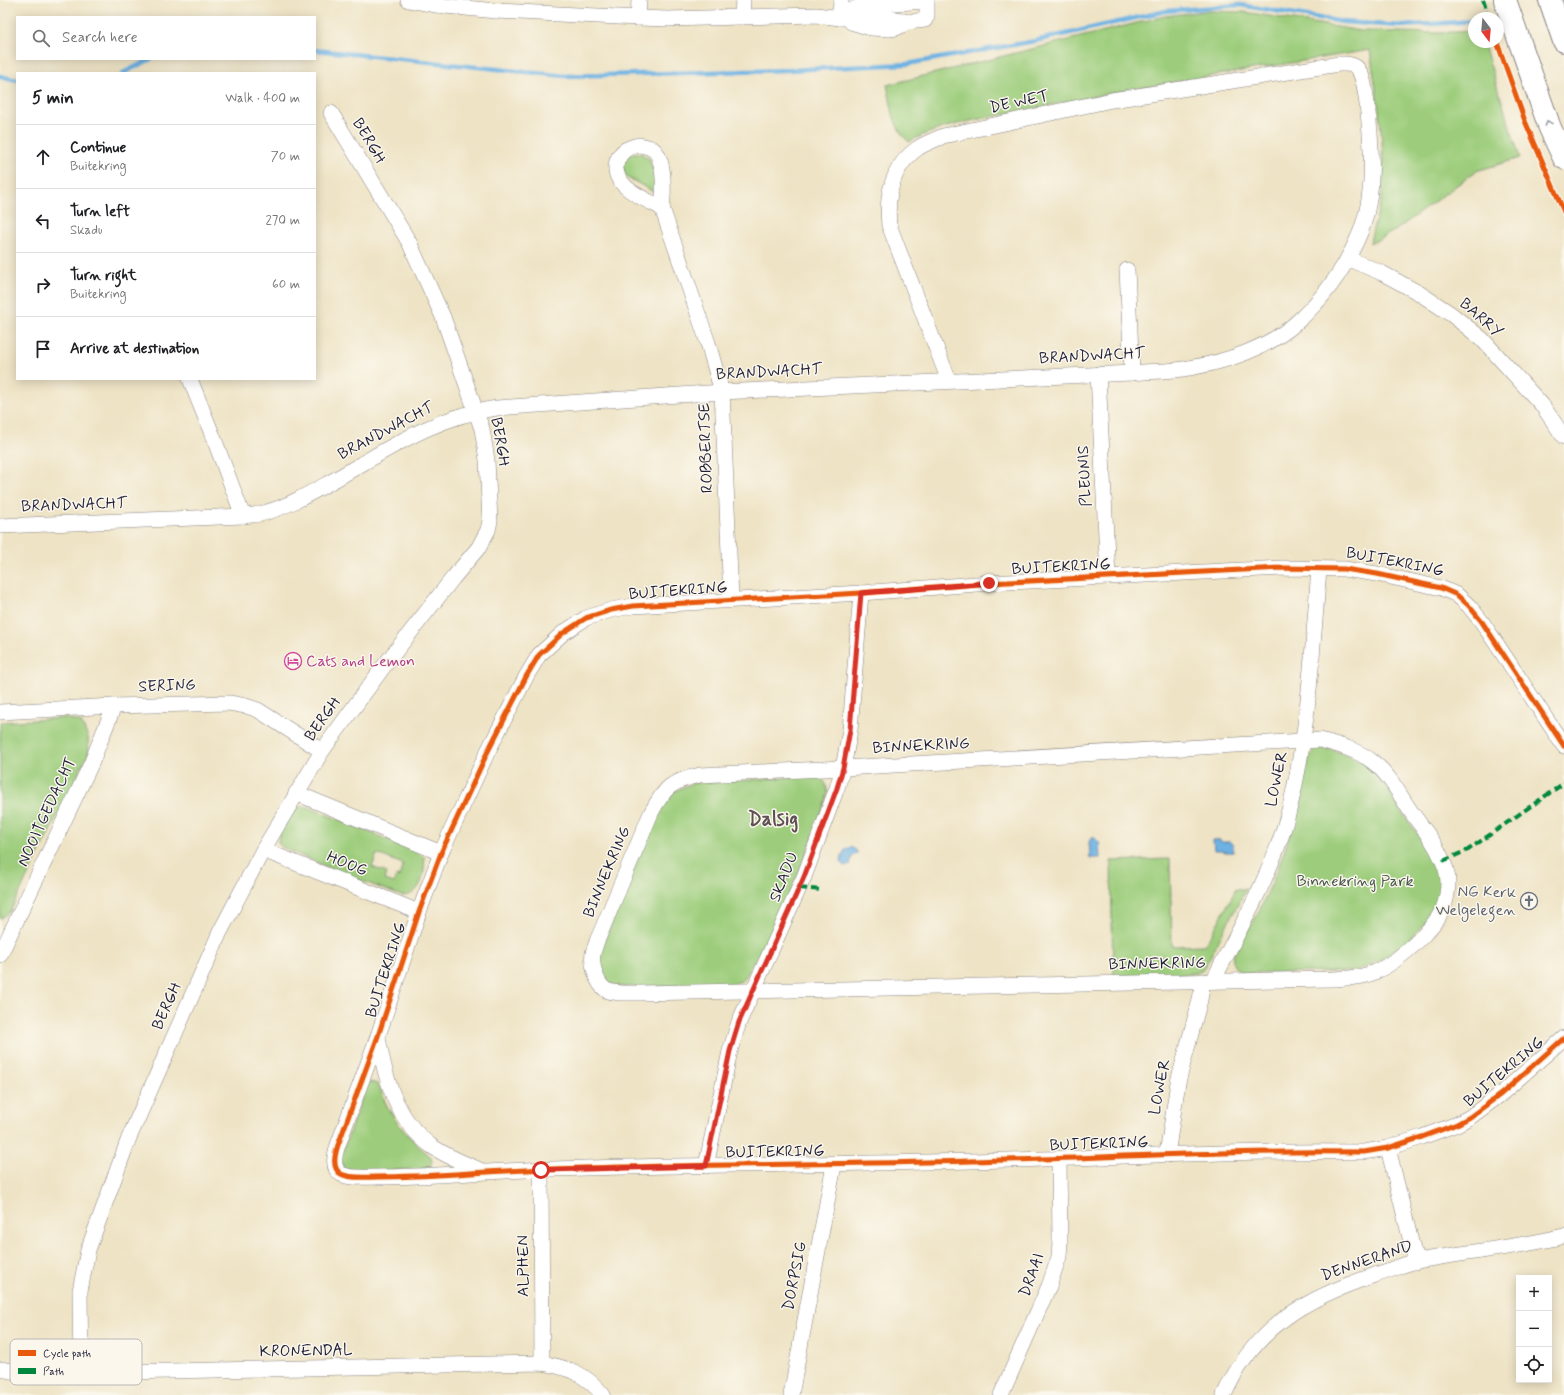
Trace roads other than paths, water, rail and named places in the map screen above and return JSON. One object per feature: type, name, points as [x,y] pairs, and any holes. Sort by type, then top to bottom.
[{"type":"main road","points":[[1505,0],[1550,128],[1564,158]]},
{"type":"main road","points":[[1550,0],[1564,41]]},
{"type":"street","points":[[638,18],[639,0]]},
{"type":"street","points":[[742,17],[743,0]]},
{"type":"street","points":[[840,18],[841,0]]},
{"type":"street","points":[[415,1],[496,11],[528,6],[638,18],[816,15],[840,18],[871,28],[896,28],[908,22],[925,20],[927,16],[927,0],[866,5],[856,8],[840,18]]},
{"type":"street","name":"DE WET","points":[[948,381],[889,225],[888,210],[890,190],[896,172],[906,158],[919,147],[944,136],[1112,100],[1339,64],[1355,66],[1360,74],[1365,89]]},
{"type":"street","name":"BRANDWACHT","points":[[0,526],[243,516],[266,513],[287,505],[420,430],[476,411],[722,392],[1132,373],[1188,369],[1224,360],[1263,345],[1296,324],[1324,296],[1349,259],[1361,231],[1368,202],[1371,173],[1372,142],[1365,89]]},
{"type":"street","name":"BERGH","points":[[81,1339],[80,1291],[92,1236],[129,1138],[220,932],[263,850],[322,751],[384,666],[479,547],[486,534],[490,521],[487,460],[482,429],[443,317],[409,242],[331,113]]},
{"type":"street","name":"ROBBERTSE","points":[[662,208],[708,343],[722,392],[731,600]]},
{"type":"street","name":"BARRY","points":[[1349,259],[1382,273],[1418,293],[1451,314],[1482,339],[1542,405],[1564,437]]},
{"type":"street","points":[[1127,270],[1132,373]]},
{"type":"street","name":"PLEUNIS","points":[[1098,374],[1108,577]]},
{"type":"street","points":[[190,380],[243,516]]},
{"type":"street","name":"BUITEKRING","points":[[1564,746],[1482,622],[1469,606],[1457,595],[1441,588],[1377,574],[1344,569],[1282,568],[989,583],[861,593],[633,606],[611,610],[586,618],[563,632],[539,655],[527,675],[488,751],[441,853],[419,912],[378,1036],[334,1158],[335,1164],[340,1173],[354,1177],[396,1177],[541,1170],[834,1165],[1167,1155],[1364,1152],[1388,1148],[1444,1130],[1470,1117],[1501,1094],[1564,1038]]},
{"type":"street","name":"LOWER","points":[[1167,1155],[1178,1082],[1200,1000],[1208,981],[1262,883],[1287,818],[1303,741],[1308,706],[1319,569]]},
{"type":"street","name":"SKADU","points":[[706,1166],[730,1051],[739,1022],[751,992],[804,877],[843,768],[850,730],[861,593]]},
{"type":"street","name":"SERING","points":[[0,712],[114,706],[229,703],[258,710],[322,751]]},
{"type":"street","name":"NOOITGEDACHT","points":[[1,948],[91,764],[114,706]]},
{"type":"street","name":"BINNEKRING","points":[[1320,740],[1344,746],[1374,762],[1384,773],[1437,849],[1446,870],[1448,881],[1447,893],[1443,908],[1438,917],[1418,941],[1391,962],[1376,971],[1349,978],[1332,979],[751,992],[620,993],[607,990],[598,980],[594,969],[593,954],[597,941],[651,813],[662,793],[671,785],[684,778],[700,775],[1303,741],[1320,740]]},
{"type":"street","points":[[296,793],[441,853]]},
{"type":"street","name":"HOOG","points":[[263,850],[419,912]]},
{"type":"street","name":"BUITEKRING","points":[[378,1036],[384,1070],[394,1100],[411,1126],[430,1145],[453,1158],[484,1172]]},
{"type":"street","points":[[1388,1148],[1416,1262]]},
{"type":"street","name":"DRAAI","points":[[1001,1395],[1049,1286],[1059,1257],[1060,1159]]},
{"type":"street","name":"DORPSIG","points":[[791,1395],[834,1165]]},
{"type":"street","name":"ALPHEN","points":[[541,1170],[542,1363]]},
{"type":"street","name":"DENNERAND","points":[[1224,1395],[1247,1354],[1276,1324],[1303,1305],[1365,1278],[1416,1262],[1523,1245],[1564,1236]]},
{"type":"street","name":"KRONENDAL","points":[[142,1372],[542,1363],[567,1368],[584,1376],[604,1395]]},
{"type":"street","name":"KRONENDAL","points":[[0,1369],[10,1371]]},
{"type":"water","points":[[1091,838],[1095,838],[1099,842],[1100,858],[1090,858],[1089,842]]},
{"type":"water","points":[[1213,840],[1230,842],[1233,845],[1233,852],[1214,850]]},
{"type":"water","points":[[851,847],[857,851],[857,853],[852,857],[850,865],[845,866],[841,862],[842,855],[846,849]]},
{"type":"waterway","points":[[316,50],[565,76],[789,70],[907,64],[1035,41],[1166,11],[1240,5],[1343,22],[1401,26],[1468,21]]},
{"type":"waterway","points":[[125,72],[149,60]]},
{"type":"waterway","points":[[0,76],[16,80]]},
{"type":"place","name":"Cats and Lemon","points":[[293,661]]},
{"type":"place","name":"NG Kerk Welgelegen","points":[[1529,901]]},
{"type":"district","name":"Dalsig","points":[[773,819]]},
{"type":"park label","name":"Binnekring Park","points":[[1355,881]]}]
